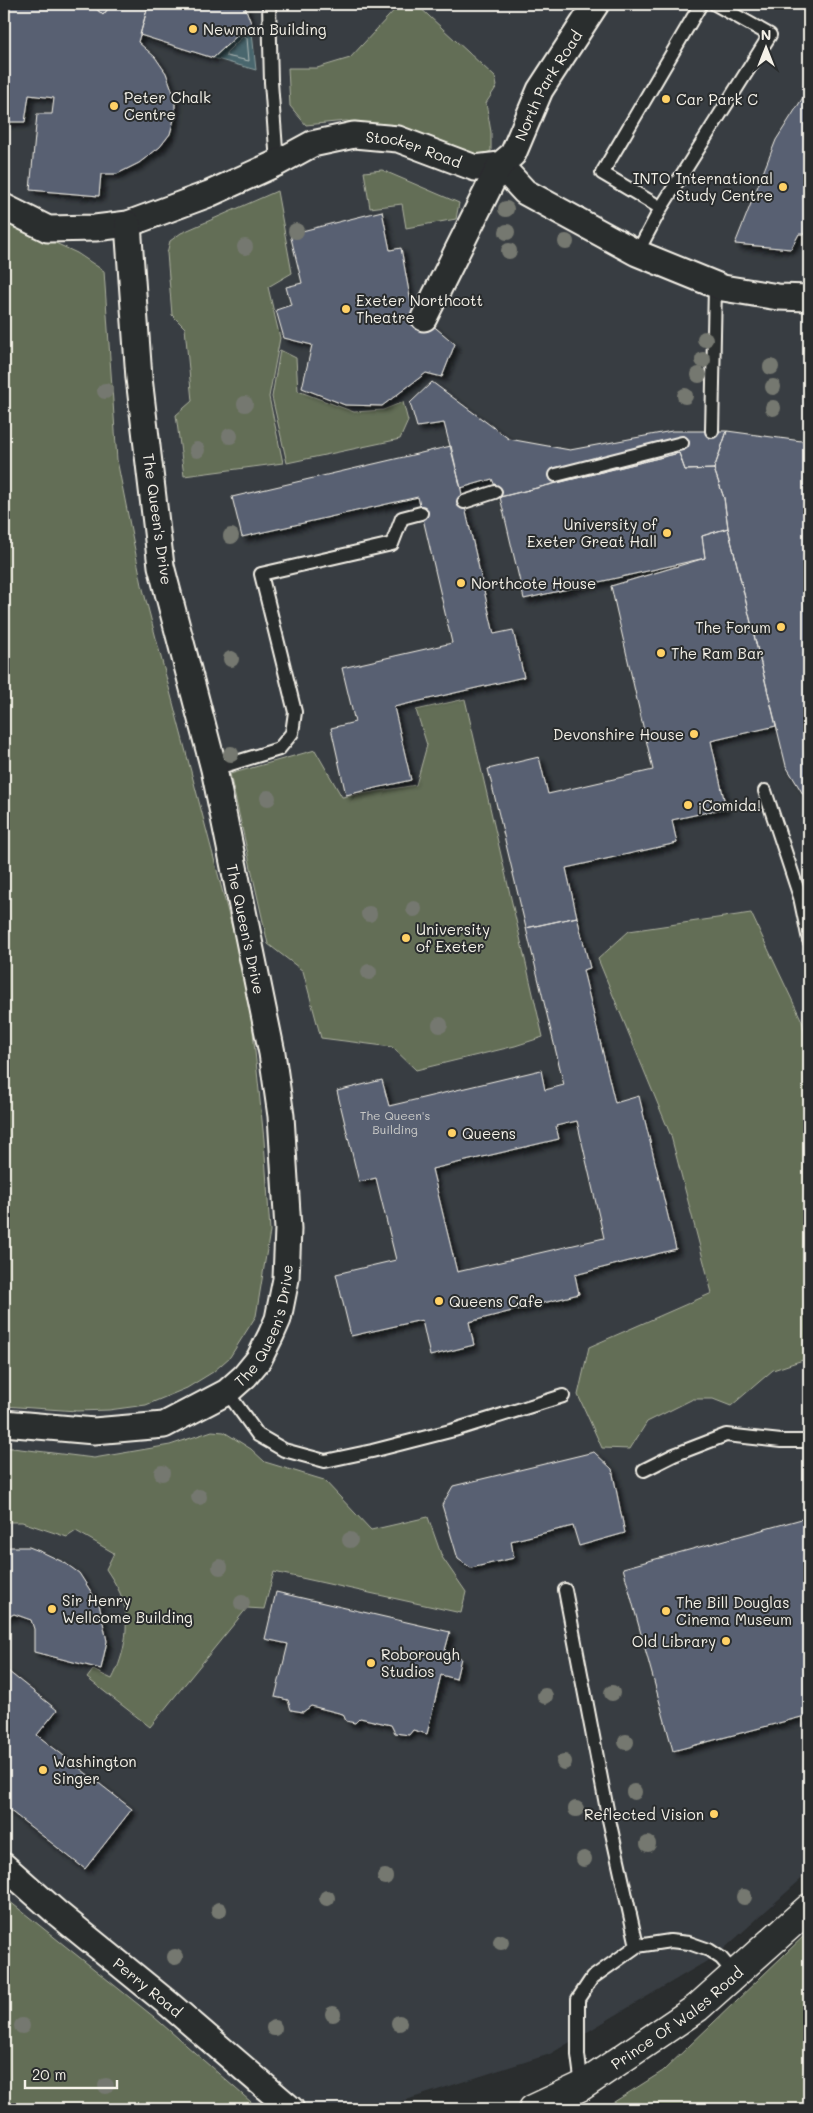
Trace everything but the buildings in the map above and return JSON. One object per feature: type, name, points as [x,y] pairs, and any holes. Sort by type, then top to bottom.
[{"type":"street","name":"North Park Road","points":[[424,318],[500,165],[513,154],[540,90],[596,4]]},
{"type":"street","name":"Stocker Road","points":[[4,207],[48,230],[95,228],[128,224],[209,194],[277,163],[312,144],[354,135],[398,140],[475,168],[500,165]]},
{"type":"street","points":[[500,165],[525,192],[637,253],[715,286],[778,297],[809,298]]},
{"type":"street","name":"The Queen's Drive","points":[[4,1423],[94,1431],[164,1425],[227,1392],[245,1376],[259,1359],[278,1319],[286,1280],[288,1229],[281,1116],[272,1053],[214,769],[161,566],[139,378],[128,224]]},
{"type":"street","name":"Perry Road","points":[[4,1866],[57,1913],[170,2005],[291,2109]]},
{"type":"street","name":"Prince Of Wales Road","points":[[533,2109],[582,2086],[697,2008],[809,1908]]},
{"type":"lane","points":[[269,4],[271,82],[277,163]]},
{"type":"lane","points":[[661,208],[602,173],[701,4]]},
{"type":"lane","points":[[637,253],[661,208],[770,35],[715,4]]},
{"type":"lane","points":[[712,431],[715,286]]},
{"type":"lane","points":[[556,475],[682,443]]},
{"type":"lane","points":[[464,502],[495,492]]},
{"type":"lane","points":[[214,769],[279,748],[292,733],[295,712],[261,574],[392,544],[402,518],[422,512]]},
{"type":"lane","points":[[765,791],[800,896],[809,940]]},
{"type":"lane","points":[[227,1392],[258,1435],[284,1450],[325,1461],[444,1432],[563,1396]]},
{"type":"lane","points":[[644,1470],[674,1455],[726,1435],[782,1441],[809,1441]]},
{"type":"lane","points":[[565,1590],[608,1815],[637,1946]]},
{"type":"lane","points":[[582,2086],[577,2040],[578,1999],[592,1978],[637,1946],[670,1941],[690,1943],[709,1950],[721,1958],[734,1974]]},
{"type":"shaded area","name":"University of Exeter","points":[[4,4],[809,4],[809,1872],[717,1955],[550,2054],[378,2109],[4,2109]]},
{"type":"green space","points":[[400,4],[416,4],[495,77],[497,86],[486,103],[491,132],[491,151],[476,157],[387,127],[346,121],[306,125],[290,106],[288,68],[317,68],[350,58]]},
{"type":"green space","points":[[382,170],[459,203],[456,219],[406,228],[402,204],[370,208],[364,172]]},
{"type":"green space","points":[[277,191],[292,273],[268,287],[280,338],[269,397],[283,463],[184,476],[176,415],[192,401],[185,328],[172,315],[167,253],[170,241],[181,233]]},
{"type":"green space","points":[[4,219],[77,253],[104,271],[117,460],[142,585],[249,992],[264,1140],[270,1231],[256,1316],[230,1357],[213,1372],[187,1388],[146,1405],[109,1410],[77,1411],[4,1406]]},
{"type":"green space","points":[[280,350],[296,358],[298,391],[354,412],[383,410],[403,402],[408,421],[400,439],[287,463],[272,397]]},
{"type":"green space","points":[[465,699],[543,1037],[515,1046],[416,1070],[392,1047],[321,1038],[303,971],[268,944],[230,774],[315,750],[342,797],[416,785],[427,745],[416,710]]},
{"type":"green space","points":[[751,913],[802,1021],[809,1056],[809,1358],[773,1370],[731,1406],[713,1399],[693,1399],[647,1422],[630,1449],[602,1448],[578,1395],[589,1347],[712,1293],[671,1136],[598,959],[629,931]]},
{"type":"green space","points":[[212,1431],[224,1432],[251,1449],[265,1462],[324,1480],[371,1530],[428,1517],[442,1557],[466,1592],[461,1613],[274,1572],[264,1609],[247,1608],[150,1727],[87,1678],[93,1670],[112,1679],[123,1648],[126,1625],[124,1603],[106,1569],[114,1553],[76,1531],[67,1537],[22,1522],[4,1522],[4,1447],[94,1458],[170,1445]]},
{"type":"green space","points":[[4,1897],[154,2017],[259,2109],[4,2109]]},
{"type":"green space","points":[[809,1931],[809,2109],[603,2109],[663,2071]]},
{"type":"water","points":[[251,23],[256,70],[213,58]]},
{"type":"place","name":"Newman Building","points":[[193,29]]},
{"type":"place","name":"Car Park C","points":[[666,99]]},
{"type":"place","name":"Peter Chalk Centre","points":[[114,106]]},
{"type":"place","name":"INTO International Study Centre","points":[[783,187]]},
{"type":"place","name":"Exeter Northcott Theatre","points":[[346,309]]},
{"type":"place","name":"University of Exeter Great Hall","points":[[667,533]]},
{"type":"place","name":"Northcote House","points":[[461,583]]},
{"type":"place","name":"The Forum","points":[[781,627]]},
{"type":"place","name":"The Ram Bar","points":[[661,653]]},
{"type":"place","name":"Devonshire House","points":[[694,734]]},
{"type":"place","name":"¡Comida!","points":[[688,805]]},
{"type":"place","name":"University of Exeter","points":[[406,938]]},
{"type":"place","name":"Queens","points":[[452,1133]]},
{"type":"place","name":"Queens Cafe","points":[[439,1301]]},
{"type":"place","name":"Sir Henry Wellcome Building","points":[[52,1609]]},
{"type":"place","name":"The Bill Douglas Cinema Museum","points":[[666,1611]]},
{"type":"place","name":"Old Library","points":[[726,1641]]},
{"type":"place","name":"Roborough Studios","points":[[371,1663]]},
{"type":"place","name":"Washington Singer","points":[[43,1770]]},
{"type":"place","name":"Reflected Vision","points":[[714,1814]]}]
